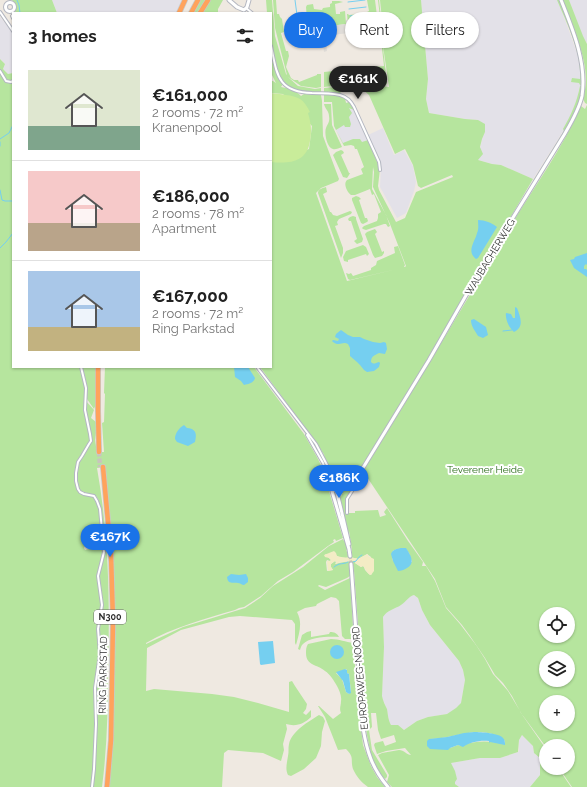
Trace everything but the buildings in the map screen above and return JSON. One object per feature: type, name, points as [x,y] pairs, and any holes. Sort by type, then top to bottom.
[{"type":"highway","points":[[179,12],[185,0]]},
{"type":"highway","points":[[189,12],[195,0]]},
{"type":"highway","points":[[192,12],[198,0]]},
{"type":"highway","points":[[201,12],[208,0]]},
{"type":"highway","points":[[100,368],[98,411],[101,452]]},
{"type":"highway","name":"RING PARKSTAD","points":[[102,467],[108,547],[110,618],[106,787]]},
{"type":"street","points":[[229,0],[241,9],[244,10],[246,8]]},
{"type":"street","points":[[246,8],[250,0]]},
{"type":"street","name":"WAUBACHERWEG","points":[[351,483],[358,476],[429,360],[480,271],[564,135],[577,111],[584,85],[584,68],[577,40],[561,0]]},
{"type":"street","points":[[6,8],[6,4],[9,1],[14,4],[14,9],[10,11],[6,8],[0,10],[12,29]]},
{"type":"street","points":[[246,8],[251,12]]},
{"type":"street","points":[[272,50],[277,73],[282,82],[292,90],[337,94],[344,96],[351,102],[379,162],[380,170]]},
{"type":"street","points":[[0,71],[6,81],[12,82]]},
{"type":"street","points":[[81,368],[87,391],[85,410],[91,438],[90,444],[78,462],[76,481],[79,490],[83,494],[95,497],[100,507],[104,552],[98,574],[102,605],[98,629],[100,654],[95,688],[96,724],[92,787]]},
{"type":"street","points":[[258,368],[306,432],[323,463],[334,490],[350,556]]},
{"type":"street","points":[[334,490],[351,483],[354,486],[347,499],[347,513]]},
{"type":"street","name":"EUROPAWEG-NOORD","points":[[351,564],[365,741],[373,766],[388,787]]},
{"type":"shaded area","points":[[52,0],[182,0],[176,12],[57,12]]},
{"type":"shaded area","points":[[421,0],[558,0],[578,56],[582,82],[578,99],[565,128],[533,179],[501,165],[478,160],[482,139],[485,132],[478,120],[429,113],[426,99],[428,79],[425,48],[479,48],[479,12],[422,12]]},
{"type":"shaded area","points":[[569,0],[587,0],[587,43],[583,38]]},
{"type":"shaded area","points":[[0,17],[12,32],[12,73],[8,74],[3,69],[5,64],[0,59]]},
{"type":"shaded area","points":[[345,24],[345,34],[337,34],[337,25]]},
{"type":"shaded area","points":[[324,48],[327,48],[327,51],[324,52]]},
{"type":"shaded area","points":[[344,100],[353,109],[367,139],[362,143],[343,144],[334,126]]},
{"type":"shaded area","points":[[383,128],[394,155],[404,150],[413,166],[416,182],[406,213],[397,218],[380,187],[381,165],[368,135]]},
{"type":"shaded area","points":[[414,595],[418,598],[422,610],[430,625],[459,661],[465,680],[461,703],[458,708],[447,714],[428,717],[417,721],[404,730],[399,726],[391,725],[389,723],[387,709],[382,696],[384,647],[383,617],[384,614],[401,605],[409,597]]},
{"type":"shaded area","points":[[522,735],[533,746],[534,753],[539,757],[540,775],[530,787],[459,787],[455,784],[451,763],[480,758],[500,758],[518,752],[519,740]]},
{"type":"green space","points":[[12,0],[52,0],[57,12],[15,12],[16,5]]},
{"type":"green space","points":[[199,0],[223,0],[218,12],[193,12]]},
{"type":"green space","points":[[266,0],[272,0],[275,36],[286,74],[287,75],[275,28],[273,0],[276,0],[277,14],[279,14],[282,19],[284,32],[281,33],[284,48],[288,51],[289,56],[286,67],[291,78],[298,80],[299,82],[317,74],[321,74],[321,87],[316,88],[301,86],[288,77],[298,86],[315,89],[321,88],[321,93],[297,90],[288,86],[281,79],[272,45],[272,12],[267,12]]},
{"type":"green space","points":[[367,0],[375,0],[376,12],[367,12],[369,11]]},
{"type":"green space","points":[[378,0],[380,12],[379,12]]},
{"type":"green space","points":[[380,0],[421,0],[422,12],[411,12],[411,48],[425,48],[428,79],[426,99],[429,113],[478,120],[485,124],[485,132],[480,147],[483,154],[478,160],[501,165],[533,179],[429,357],[361,469],[352,480],[346,484],[338,486],[335,483],[337,484],[338,482],[342,481],[337,481],[335,477],[335,482],[323,454],[325,456],[261,368],[272,368],[272,162],[309,149],[312,126],[283,94],[272,93],[272,81],[276,83],[272,75],[272,58],[276,74],[283,84],[281,87],[294,91],[301,96],[304,94],[321,95],[323,136],[339,179],[338,181],[321,188],[316,193],[347,281],[397,269],[350,280],[348,279],[346,273],[351,273],[353,276],[371,270],[371,268],[376,265],[377,261],[395,253],[394,247],[398,246],[405,265],[404,267],[406,266],[387,216],[390,226],[388,227],[384,224],[366,230],[362,228],[377,221],[378,214],[381,212],[374,194],[372,195],[370,189],[355,195],[351,195],[345,186],[347,180],[363,174],[361,169],[364,167],[357,149],[351,145],[344,146],[336,130],[343,143],[353,139],[360,139],[362,142],[368,140],[380,169],[379,190],[396,222],[405,218],[416,192],[453,177],[452,175],[421,188],[418,186],[413,165],[405,149],[395,154],[369,95],[361,88],[341,91],[340,94],[324,93],[324,88],[368,84],[389,87],[383,48],[403,48],[403,12],[381,12]],"holes":[[[373,167],[373,187],[385,213],[372,189]]]},
{"type":"green space","points":[[557,0],[560,0],[577,45],[582,69],[583,86],[579,83],[571,82],[572,78],[580,79],[579,59],[573,39]]},
{"type":"green space","points":[[562,0],[569,0],[587,44],[587,104],[583,99],[586,81],[584,60],[578,40]]},
{"type":"green space","points":[[332,1],[343,2],[335,4],[336,12],[306,12],[307,5],[313,4],[314,9],[322,10],[323,8],[330,7],[330,4]]},
{"type":"green space","points":[[345,11],[345,12],[345,24],[337,25],[337,14]]},
{"type":"green space","points":[[382,48],[387,83],[385,86],[369,82],[324,87],[324,72],[384,66]]},
{"type":"green space","points":[[0,59],[5,64],[3,69],[8,74],[12,73],[12,368],[80,368],[85,386],[84,412],[89,433],[89,443],[79,460],[75,472],[75,478],[78,491],[95,498],[99,508],[101,534],[83,535],[83,543],[85,545],[85,550],[89,548],[96,548],[98,545],[97,537],[102,536],[103,553],[97,577],[99,587],[100,570],[104,555],[101,509],[96,496],[81,491],[78,487],[77,478],[80,460],[91,442],[91,434],[86,413],[86,401],[94,410],[91,418],[96,422],[97,427],[95,440],[97,452],[104,452],[102,423],[104,422],[105,368],[255,368],[304,434],[317,457],[321,465],[343,538],[336,541],[335,539],[333,540],[334,542],[278,581],[261,596],[244,607],[178,628],[157,637],[146,644],[183,627],[245,608],[260,598],[273,586],[303,567],[329,546],[343,539],[344,541],[344,539],[345,540],[348,555],[351,555],[352,551],[349,531],[349,536],[338,495],[341,497],[342,494],[346,492],[341,494],[339,490],[352,485],[353,489],[346,500],[347,513],[355,513],[355,511],[378,510],[380,517],[386,515],[384,512],[387,508],[423,562],[422,566],[426,566],[435,581],[446,608],[476,645],[493,674],[508,691],[539,739],[539,757],[534,753],[533,746],[522,735],[519,740],[518,752],[500,758],[480,758],[451,763],[457,779],[455,784],[459,787],[392,787],[387,782],[389,775],[378,755],[399,750],[411,755],[405,748],[377,754],[374,745],[375,743],[383,741],[385,746],[396,742],[394,735],[381,739],[378,730],[376,713],[371,713],[372,727],[369,730],[372,750],[387,775],[385,779],[377,769],[372,756],[366,729],[354,571],[352,564],[349,565],[351,576],[326,587],[318,586],[325,590],[350,578],[353,639],[345,639],[342,636],[339,601],[336,598],[331,597],[317,604],[316,606],[305,608],[297,612],[300,624],[296,645],[295,624],[292,620],[240,616],[229,617],[181,630],[147,648],[146,691],[154,689],[234,697],[289,712],[289,682],[292,681],[307,704],[303,713],[306,715],[311,710],[311,717],[300,724],[286,724],[287,729],[281,761],[263,753],[228,750],[224,753],[222,787],[109,787],[112,758],[114,643],[105,479],[106,467],[97,468],[104,518],[109,595],[109,646],[105,758],[102,787],[0,787]],"holes":[[[405,548],[409,553],[412,562],[393,561],[392,554],[394,550]],[[332,552],[345,558],[358,559],[367,554],[371,557],[372,574],[370,575],[363,566],[361,567],[355,563],[356,561],[335,564],[335,561],[331,564],[333,570],[327,571],[326,562],[327,560],[331,560],[325,554]],[[414,595],[418,598],[422,610],[430,625],[459,661],[465,680],[461,703],[456,708],[447,714],[428,717],[417,721],[404,730],[398,725],[391,725],[382,696],[384,647],[383,617]],[[482,732],[502,738],[505,741],[505,744],[478,742],[461,746],[458,745],[450,748],[429,739]]]},
{"type":"green space","points":[[580,86],[582,86],[581,97],[577,107],[564,131],[563,129],[569,119]]},
{"type":"green space","points":[[272,93],[297,98],[303,101],[310,112],[308,113],[311,134],[308,148],[301,157],[285,163],[272,162]]},
{"type":"green space","points":[[324,95],[345,98],[346,103],[349,102],[354,110],[349,108],[352,113],[349,117],[351,124],[350,127],[345,127],[344,125],[336,130],[334,126],[332,102],[324,102]]},
{"type":"green space","points":[[324,104],[331,104],[332,125],[342,147],[337,149],[331,148],[326,140],[325,130],[329,118]]},
{"type":"green space","name":"Teverener Heide","points":[[587,105],[587,787],[572,787],[564,775],[575,775],[575,739],[540,739],[521,713],[503,683],[495,675],[470,636],[446,607],[435,579],[363,471],[510,227],[557,153],[581,106],[585,109]]},
{"type":"green space","points":[[341,150],[344,153],[341,155],[350,173],[347,178],[343,177],[333,155]]},
{"type":"green space","points":[[326,187],[327,192],[323,194],[330,212],[333,215],[337,216],[350,211],[352,212],[351,214],[339,219],[337,222],[338,225],[335,226],[343,248],[341,258],[318,193]]},
{"type":"green space","points":[[356,196],[361,199],[359,200],[365,218],[367,218],[368,221],[363,224],[361,223],[352,200],[352,198]]},
{"type":"green space","points":[[353,216],[356,217],[363,239],[362,242],[357,244],[354,241],[357,239],[351,221],[348,219]]},
{"type":"green space","points":[[375,229],[377,232],[375,234],[382,252],[384,251],[384,253],[382,256],[375,258],[365,234]]},
{"type":"green space","points":[[363,245],[366,247],[369,254],[367,256],[366,254],[348,260],[348,262],[344,261],[343,257],[346,251]]},
{"type":"green space","points":[[82,368],[97,368],[96,404],[94,409],[87,399],[87,388],[83,377]]},
{"type":"green space","points":[[311,631],[311,637],[333,632],[339,637],[315,638],[303,644],[300,650],[298,649],[302,635]]},
{"type":"green space","points":[[331,639],[353,643],[363,745],[371,766],[385,787],[368,787],[354,772],[349,752],[346,749],[338,750],[325,717],[318,706],[333,719],[341,713],[341,695],[329,674],[310,663],[306,657],[306,647],[308,644]],"holes":[[[346,669],[347,673],[349,674],[351,692],[349,694],[346,692],[342,679],[336,673]]]},
{"type":"green space","points":[[319,715],[323,717],[325,721],[322,732],[321,746],[316,758],[304,769],[291,776],[288,775],[286,766],[289,746],[293,735],[301,727]]},
{"type":"green space","points":[[540,775],[563,775],[571,787],[530,787]]},
{"type":"sand","points":[[334,551],[337,556],[358,559],[368,554],[368,556],[374,559],[374,571],[371,575],[363,566],[361,567],[355,563],[356,561],[336,564],[335,561],[331,564],[333,570],[328,571],[327,561],[331,560],[324,555]]},
{"type":"water","points":[[478,220],[488,222],[497,227],[476,259],[471,250],[478,230]]},
{"type":"water","points":[[587,253],[587,265],[586,264],[584,266],[584,269],[587,270],[587,277],[574,268],[570,260]]},
{"type":"water","points":[[515,307],[517,308],[521,324],[520,327],[514,332],[510,328],[506,318],[506,313],[511,314],[513,318],[515,318]]},
{"type":"water","points":[[474,319],[486,327],[488,335],[483,338],[478,336],[472,325],[471,320]]},
{"type":"water","points":[[341,330],[353,337],[360,337],[373,342],[386,343],[387,349],[385,354],[379,353],[371,360],[371,362],[375,364],[379,362],[379,367],[374,371],[367,372],[350,356],[350,348],[348,344],[337,344],[333,342],[333,340],[338,341],[339,339],[335,337]]},
{"type":"water","points":[[234,368],[249,368],[255,378],[251,383],[244,385],[235,377]]},
{"type":"water","points":[[184,425],[187,428],[194,430],[196,434],[195,442],[188,446],[177,442],[175,439],[178,431]]},
{"type":"water","points":[[406,548],[412,561],[410,566],[398,571],[391,554],[394,550]]},
{"type":"water","points":[[231,574],[246,574],[248,582],[244,585],[239,583],[231,583],[228,581],[227,577]]},
{"type":"water","points":[[273,641],[275,663],[261,665],[258,642]]},
{"type":"water","points":[[334,645],[340,645],[344,649],[344,655],[340,659],[334,659],[330,655],[330,649]]},
{"type":"water","points":[[345,669],[349,674],[351,693],[349,694],[346,692],[343,681],[336,672]]},
{"type":"water","points":[[474,732],[490,733],[501,736],[505,741],[505,745],[489,743],[489,741],[479,741],[463,747],[458,745],[448,750],[430,749],[427,746],[427,741],[429,739]]},
{"type":"waterway","points":[[17,0],[20,12]]},
{"type":"waterway","points":[[295,0],[297,12]]},
{"type":"waterway","points":[[348,2],[365,0]]},
{"type":"waterway","points":[[349,9],[366,7]]},
{"type":"waterway","points":[[0,139],[9,133],[12,127]]},
{"type":"waterway","points":[[0,190],[2,200],[12,201]]},
{"type":"waterway","points":[[0,248],[12,234]]},
{"type":"waterway","points":[[503,331],[512,330]]},
{"type":"waterway","points":[[353,562],[362,555]]},
{"type":"waterway","points":[[334,567],[348,562]]},
{"type":"tunnel","points":[[99,452],[100,467]]},
{"type":"tunnel","points":[[350,556],[351,564]]}]
